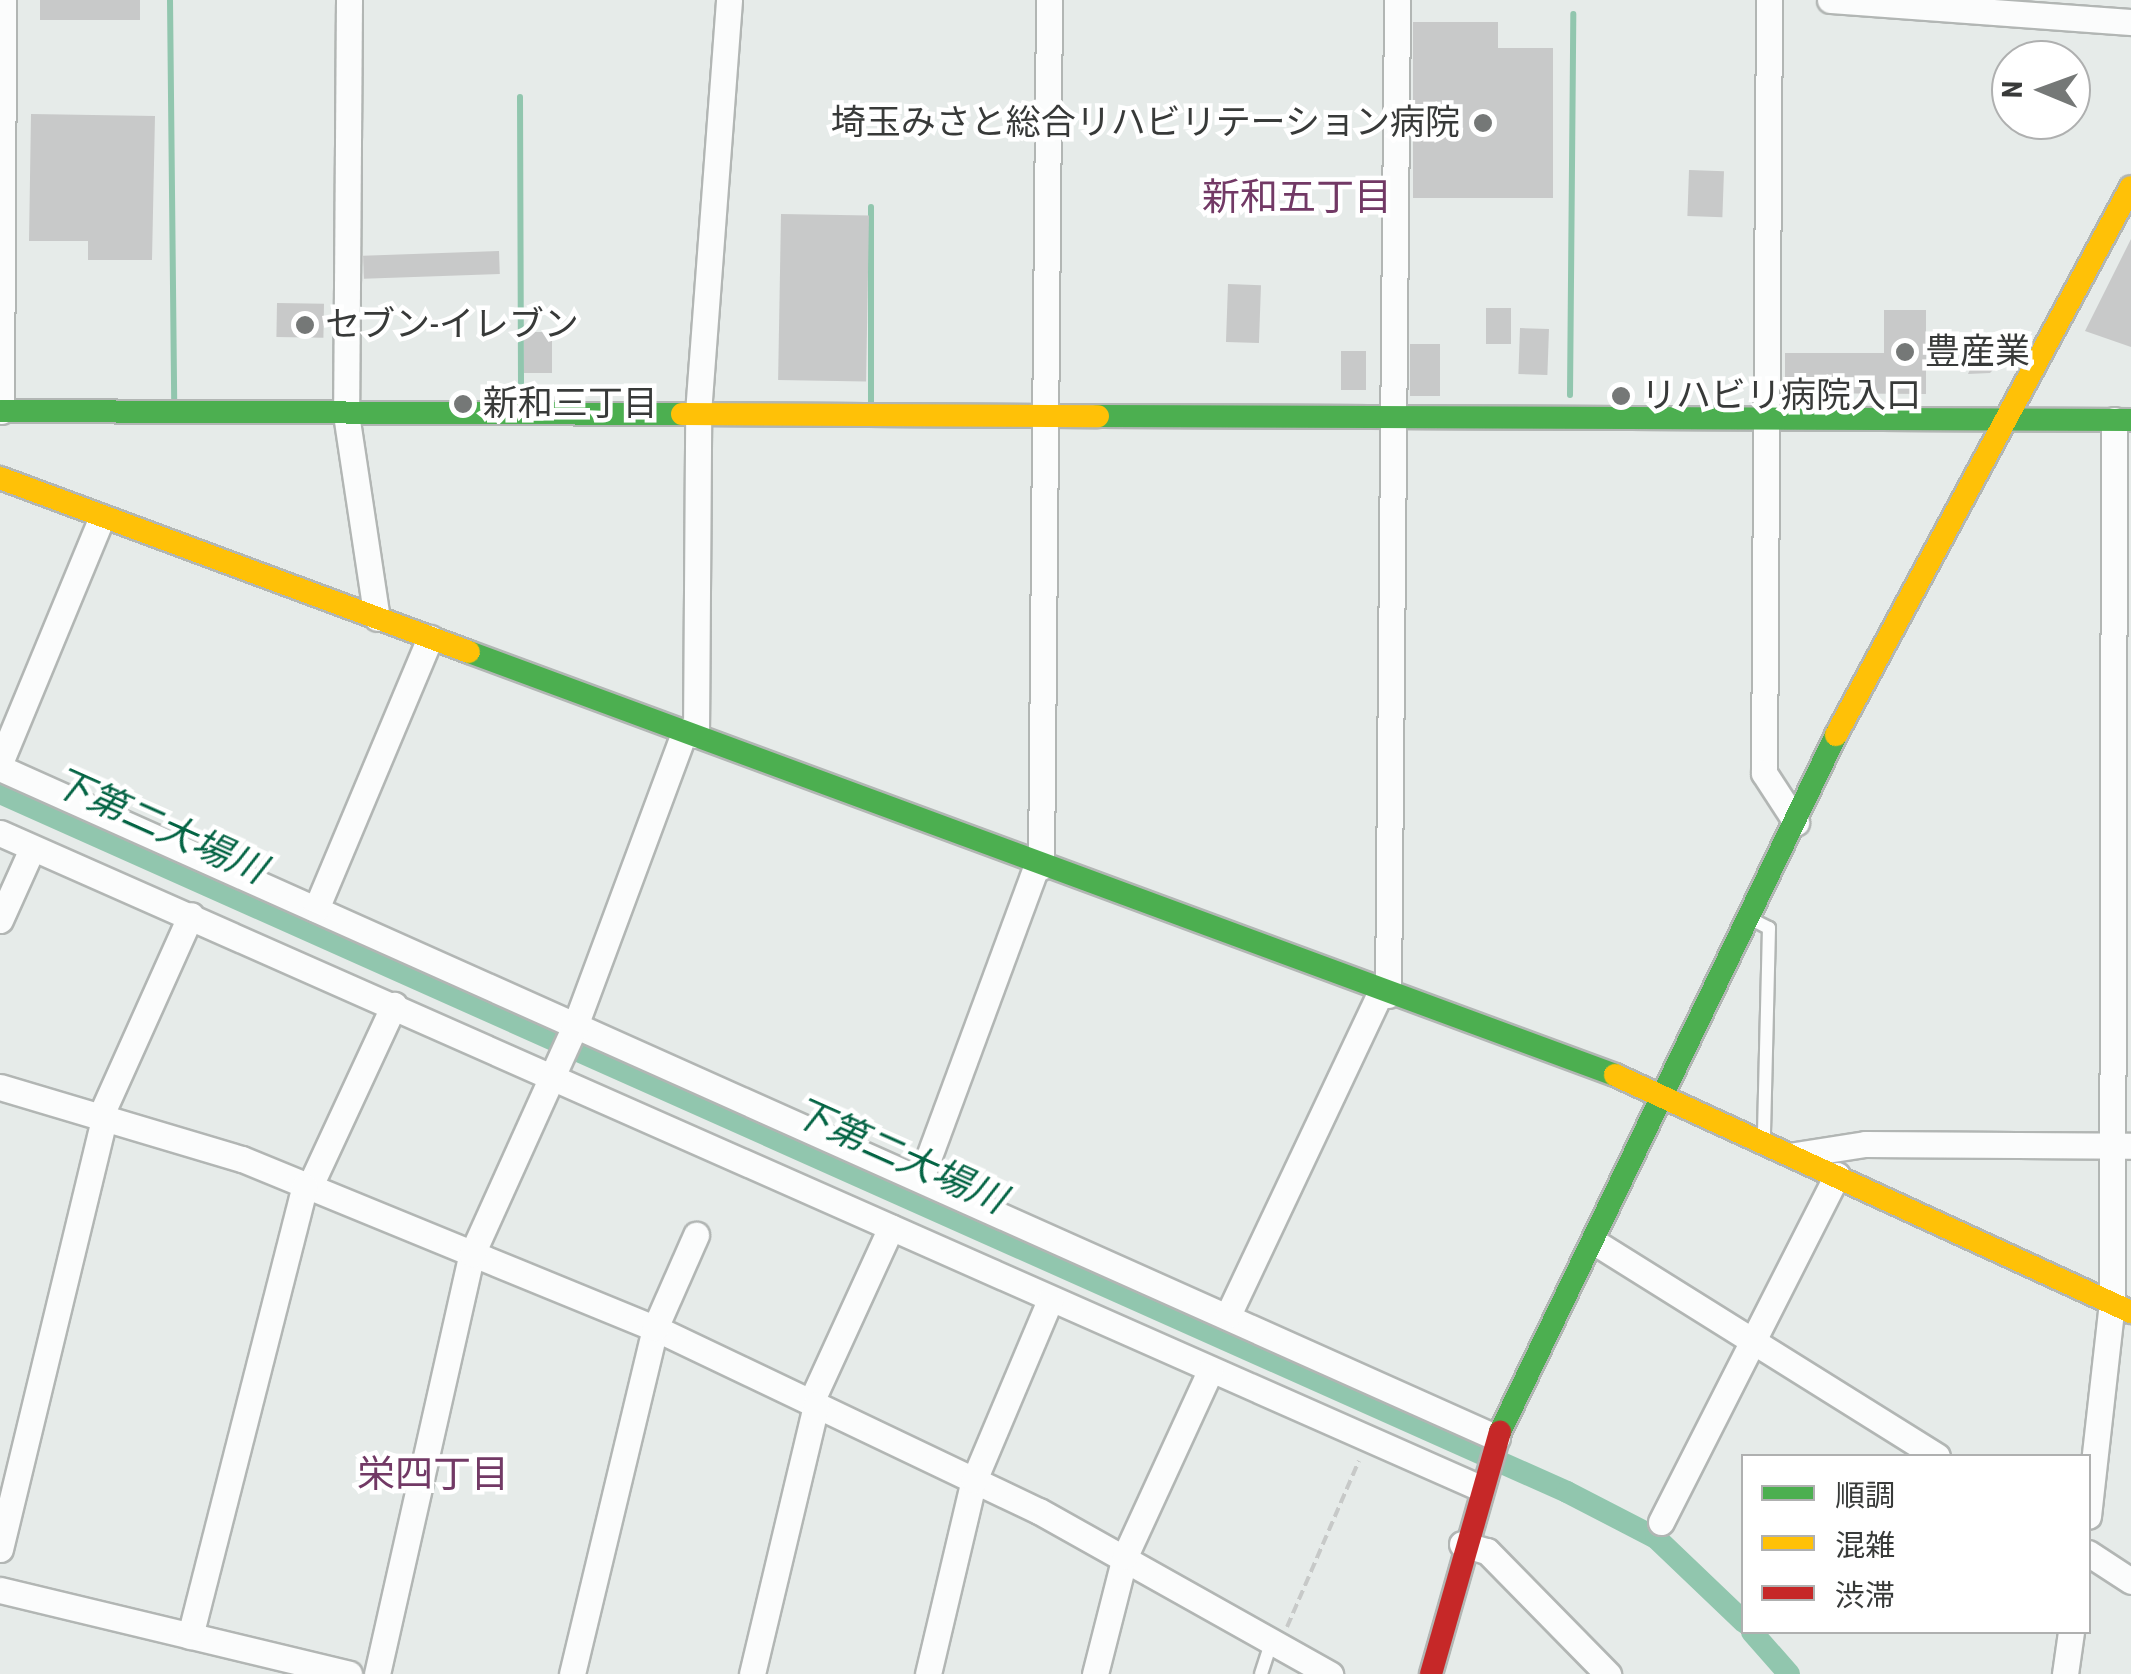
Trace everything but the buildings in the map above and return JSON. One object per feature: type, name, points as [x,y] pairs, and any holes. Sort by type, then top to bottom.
[{"type":"street","points":[[2,0],[1,411],[2123,420],[2121,1308],[2091,1497]]},
{"type":"street","points":[[350,0],[346,414],[377,618]]},
{"type":"street","points":[[377,1674],[472,1254],[575,1026],[690,733],[698,413],[729,0]]},
{"type":"street","points":[[921,1178],[1039,866],[1049,0]]},
{"type":"street","points":[[1228,1315],[1385,993],[1396,414],[1397,0]]},
{"type":"street","points":[[1769,0],[1764,773],[1796,822]]},
{"type":"street","points":[[1830,0],[2028,8],[2131,22]]},
{"type":"street","points":[[1431,1674],[1462,1544],[1497,1438],[1668,1095],[1796,822],[2131,188]]},
{"type":"street","points":[[0,478],[1039,866],[1668,1095],[2121,1308]]},
{"type":"street","points":[[102,517],[0,766],[1497,1438]]},
{"type":"street","points":[[316,909],[430,638]]},
{"type":"street","points":[[0,833],[31,851],[191,916],[1478,1487]]},
{"type":"street","points":[[0,920],[31,851]]},
{"type":"street","points":[[0,1549],[103,1116],[191,916]]},
{"type":"street","points":[[190,1636],[307,1187],[394,1006]]},
{"type":"street","points":[[0,1086],[103,1116],[307,1187],[655,1328],[1126,1556],[1274,1648],[1330,1674]]},
{"type":"street","points":[[1794,1156],[1865,1144],[2122,1146]]},
{"type":"street","points":[[1661,1522],[1837,1175]]},
{"type":"street","points":[[752,1674],[814,1404],[891,1227]]},
{"type":"street","points":[[572,1674],[655,1328],[696,1235]]},
{"type":"street","points":[[1596,1243],[1933,1454]]},
{"type":"street","points":[[928,1674],[974,1480],[1050,1300]]},
{"type":"street","points":[[1095,1674],[1126,1556],[1210,1371]]},
{"type":"street","points":[[1462,1544],[1487,1551],[1608,1674]]},
{"type":"street","points":[[2091,1555],[2131,1580]]},
{"type":"street","points":[[0,1590],[348,1674]]},
{"type":"street","points":[[2065,1674],[2071,1634]]},
{"type":"lane","points":[[1750,919],[1769,928],[1764,1143]]},
{"type":"lane","points":[[1261,1674],[1274,1648]]},
{"type":"path","points":[[1274,1648],[1368,1441]]},
{"type":"waterway","points":[[170,0],[174,399]]},
{"type":"waterway","points":[[1570,395],[1573,14]]},
{"type":"waterway","points":[[520,97],[521,398]]},
{"type":"waterway","points":[[871,207],[871,404]]},
{"type":"waterway","name":"下第二大場川","points":[[0,793],[1567,1492],[1656,1538],[1741,1619]]},
{"type":"waterway","name":"下第二大場川","points":[[1754,1634],[1789,1674]]},
{"type":"traffic: fast","points":[[0,411],[682,414]]},
{"type":"traffic: fast","points":[[1098,416],[2131,420]]},
{"type":"traffic: fast","points":[[469,652],[1615,1075]]},
{"type":"traffic: fast","points":[[1500,1432],[1836,735]]},
{"type":"traffic: slow","points":[[1836,735],[2131,187]]},
{"type":"traffic: slow","points":[[682,414],[1098,416]]},
{"type":"traffic: slow","points":[[0,478],[469,652]]},
{"type":"traffic: slow","points":[[1615,1075],[2131,1312]]},
{"type":"traffic: jam","points":[[1431,1674],[1500,1432]]},
{"type":"place","name":"埼玉みさと総合リハビリテーション病院","points":[[1483,123]]},
{"type":"place","name":"セブン-イレブン","points":[[305,325]]},
{"type":"place","name":"豊産業","points":[[1905,352]]},
{"type":"place","name":"リハビリ病院入口","points":[[1621,396]]},
{"type":"place","name":"新和三丁目","points":[[463,404]]},
{"type":"district","name":"新和五丁目","points":[[1297,198]]},
{"type":"district","name":"栄四丁目","points":[[433,1475]]}]
